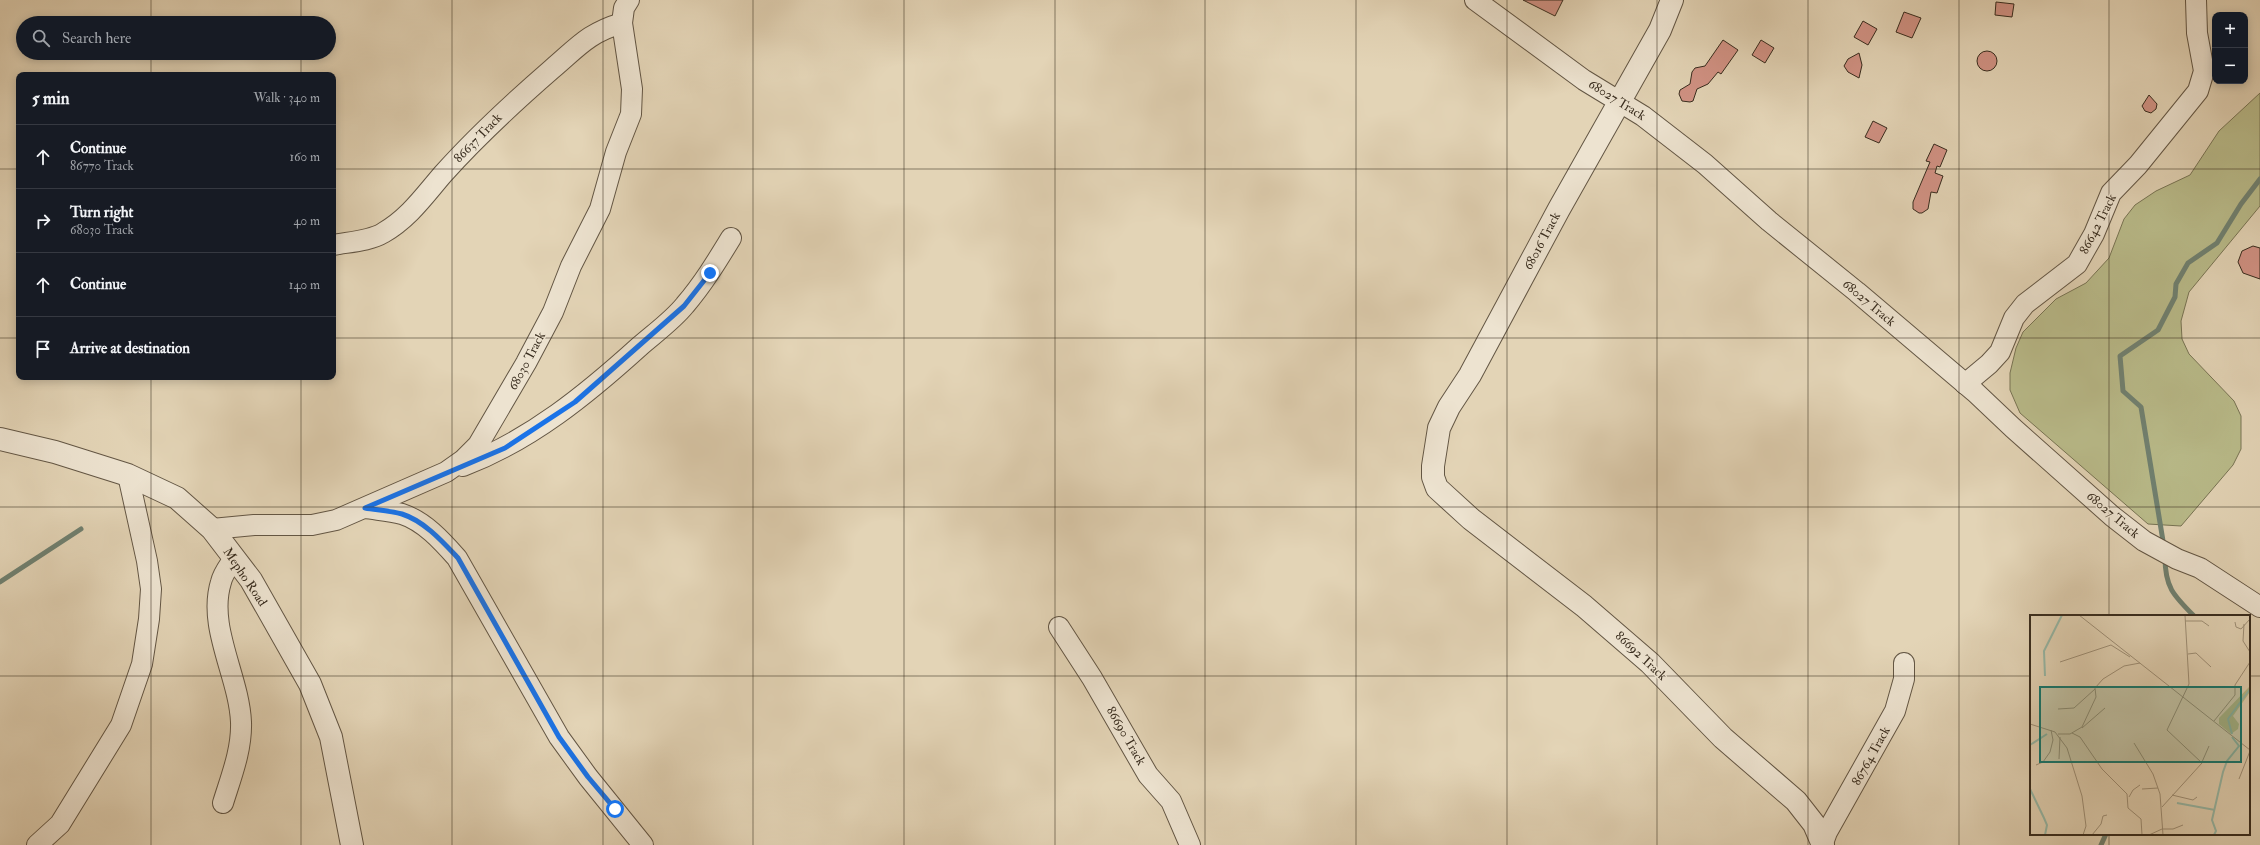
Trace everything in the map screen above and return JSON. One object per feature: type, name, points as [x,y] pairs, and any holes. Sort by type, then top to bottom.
[{"type":"street","name":"68030 Track","points":[[212,529],[254,525],[312,525],[336,520],[446,472],[463,460],[488,432],[553,312],[571,266],[600,209],[616,152],[631,114],[632,89],[622,22],[624,8],[629,0]]},
{"type":"street","name":"68027 Track","points":[[1475,0],[1584,80],[1643,116],[1705,164],[1769,221],[1857,292],[1965,384],[2072,481],[2144,541],[2177,559],[2200,568],[2260,607]]},
{"type":"street","name":"68016 Track","points":[[1437,488],[1432,466],[1439,428],[1449,407],[1487,344],[1619,100],[1660,30],[1672,0]]},
{"type":"street","name":"86642 Track","points":[[1965,384],[1989,364],[2000,352],[2014,318],[2025,304],[2077,264],[2094,234],[2111,193],[2138,165],[2198,91],[2204,70],[2197,33],[2196,0]]},
{"type":"street","name":"86637 Track","points":[[336,244],[381,234],[401,221],[418,206],[473,141],[509,106],[582,41],[602,28],[622,22]]},
{"type":"street","points":[[446,472],[505,448],[575,402],[684,306],[710,273],[731,238]]},
{"type":"street","name":"Mepho Road","points":[[0,439],[55,452],[128,475],[176,498],[212,529],[251,580],[310,684],[330,737],[345,800],[352,845]]},
{"type":"street","points":[[37,845],[60,824],[121,725],[142,664],[150,619],[151,589],[147,560],[128,475]]},
{"type":"street","name":"86692 Track","points":[[1437,488],[1471,519],[1584,606],[1650,663],[1723,738],[1796,801],[1814,824],[1823,844]]},
{"type":"street","points":[[365,508],[403,514],[420,523],[439,538],[458,558],[559,737],[588,777],[643,845]]},
{"type":"street","points":[[223,803],[238,752],[241,723],[238,695],[217,616],[221,580],[234,558]]},
{"type":"street","name":"86690 Track","points":[[1059,627],[1092,678],[1148,774],[1171,801],[1190,845]]},
{"type":"street","name":"86764 Track","points":[[1823,844],[1827,832],[1895,711],[1904,679],[1904,663]]},
{"type":"green space","points":[[2260,93],[2260,206],[2189,292],[2181,321],[2182,339],[2189,354],[2234,401],[2241,416],[2241,449],[2233,465],[2181,526],[2148,524],[2020,413],[2010,390],[2010,373],[2016,348],[2023,332],[2056,299],[2086,283],[2109,258],[2124,219],[2135,205],[2156,191],[2190,175],[2219,131]]},
{"type":"building","points":[[1523,0],[1563,0],[1555,16]]},
{"type":"building","points":[[1996,2],[2014,4],[2012,17],[1995,15]]},
{"type":"building","points":[[1904,12],[1921,18],[1912,38],[1896,32]]},
{"type":"building","points":[[1863,21],[1877,29],[1868,45],[1854,37]]},
{"type":"building","points":[[1723,40],[1738,50],[1721,74],[1718,72],[1708,84],[1697,89],[1693,101],[1682,101],[1679,94],[1680,90],[1690,84],[1692,72],[1695,68],[1705,66]]},
{"type":"building","points":[[1761,40],[1774,48],[1765,63],[1752,55]]},
{"type":"building","points":[[1987,51],[1994,54],[1997,61],[1994,68],[1987,71],[1980,68],[1977,61],[1980,54]]},
{"type":"building","points":[[1859,53],[1862,65],[1859,78],[1848,72],[1844,66],[1848,59]]},
{"type":"building","points":[[2149,95],[2157,104],[2156,109],[2151,113],[2145,111],[2142,106]]},
{"type":"building","points":[[1873,121],[1887,128],[1879,143],[1865,137]]},
{"type":"building","points":[[1934,144],[1947,150],[1940,167],[1937,166],[1935,173],[1943,176],[1937,193],[1931,192],[1928,209],[1922,213],[1919,213],[1913,209],[1913,202],[1930,162],[1926,161]]},
{"type":"building","points":[[2253,246],[2260,248],[2260,279],[2243,273],[2238,262],[2242,251]]},
{"type":"waterway","points":[[2164,547],[2141,407],[2123,391],[2120,356],[2158,330],[2175,297],[2176,284],[2188,263],[2217,243],[2241,204],[2260,179]]},
{"type":"waterway","points":[[0,582],[81,529]]},
{"type":"waterway","points":[[2165,557],[2165,567],[2172,590],[2193,615]]},
{"type":"waterway","points":[[2101,845],[2106,835]]},
{"type":"route","points":[[615,809],[588,777],[559,737],[458,558],[439,538],[420,523],[403,514],[365,508],[505,448],[575,402],[626,359],[684,306],[710,273]]}]
